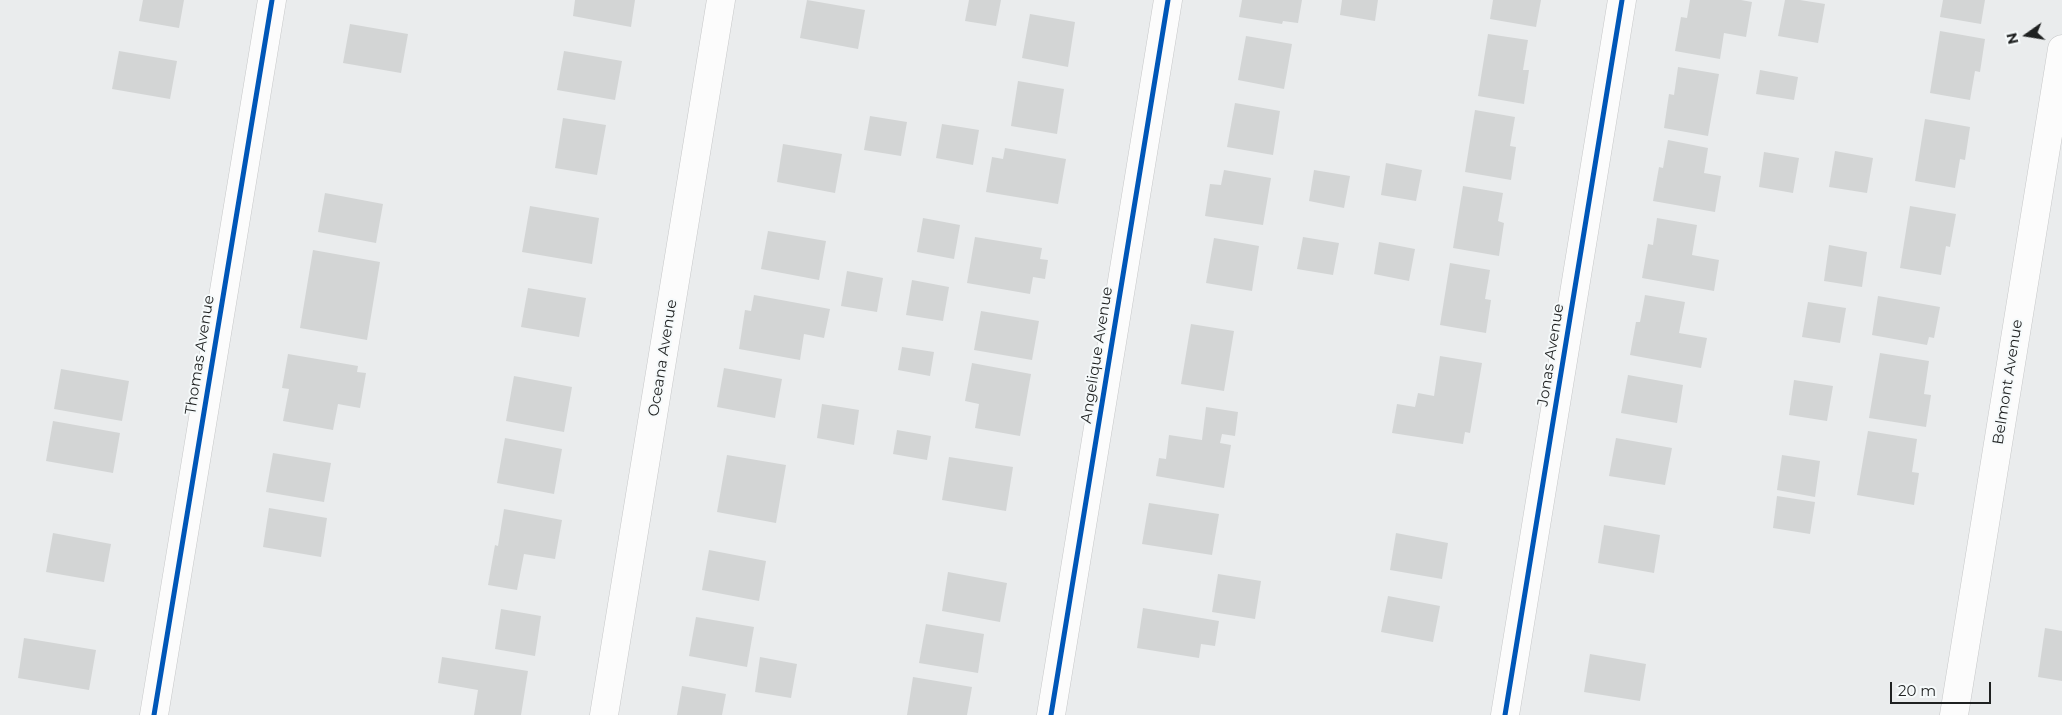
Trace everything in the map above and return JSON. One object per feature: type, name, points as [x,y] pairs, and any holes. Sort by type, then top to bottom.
[{"type":"street","name":"Thomas Avenue","points":[[154,715],[272,0]]},
{"type":"street","name":"Oceana Avenue","points":[[604,715],[721,0]]},
{"type":"street","name":"Angelique Avenue","points":[[1052,715],[1168,0]]},
{"type":"street","name":"Jonas Avenue","points":[[1505,715],[1622,0]]},
{"type":"street","name":"Belmont Avenue","points":[[1954,715],[2062,49]]},
{"type":"building","points":[[143,0],[184,0],[179,28],[139,21]]},
{"type":"building","points":[[575,0],[635,0],[631,27],[573,16]]},
{"type":"building","points":[[807,0],[865,10],[858,49],[800,38]]},
{"type":"building","points":[[969,0],[1001,0],[996,26],[965,21]]},
{"type":"building","points":[[1242,0],[1302,0],[1298,23],[1283,21],[1282,24],[1239,17]]},
{"type":"building","points":[[1342,0],[1378,0],[1375,21],[1340,15]]},
{"type":"building","points":[[1493,0],[1541,0],[1536,27],[1490,19]]},
{"type":"building","points":[[1690,0],[1741,0],[1752,2],[1746,37],[1724,33],[1720,59],[1675,51],[1681,17],[1687,18]]},
{"type":"building","points":[[1785,0],[1825,4],[1818,43],[1778,36]]},
{"type":"building","points":[[1943,0],[1985,0],[1981,24],[1940,17]]},
{"type":"building","points":[[1030,14],[1075,22],[1068,67],[1022,58]]},
{"type":"building","points":[[350,24],[408,34],[401,73],[343,63]]},
{"type":"building","points":[[1940,31],[1985,39],[1980,72],[1975,71],[1970,100],[1930,93]]},
{"type":"building","points":[[1488,34],[1528,40],[1523,70],[1529,70],[1524,104],[1478,96]]},
{"type":"building","points":[[1246,36],[1292,44],[1284,89],[1238,80]]},
{"type":"building","points":[[119,51],[177,61],[170,99],[112,89]]},
{"type":"building","points":[[564,51],[622,61],[615,100],[557,90]]},
{"type":"building","points":[[1678,67],[1719,74],[1708,136],[1664,128],[1669,94],[1674,95]]},
{"type":"building","points":[[1760,70],[1798,77],[1794,100],[1756,94]]},
{"type":"building","points":[[1018,81],[1064,89],[1057,134],[1011,126]]},
{"type":"building","points":[[1235,103],[1280,111],[1273,155],[1227,147]]},
{"type":"building","points":[[1475,110],[1515,117],[1510,146],[1516,147],[1511,180],[1465,172]]},
{"type":"building","points":[[870,116],[907,122],[901,156],[864,150]]},
{"type":"building","points":[[563,118],[606,125],[597,175],[555,168]]},
{"type":"building","points":[[1925,119],[1970,127],[1965,160],[1960,159],[1955,188],[1915,181]]},
{"type":"building","points":[[942,124],[979,130],[973,165],[936,158]]},
{"type":"building","points":[[1668,140],[1708,148],[1704,173],[1721,176],[1715,212],[1653,201],[1659,167],[1663,168]]},
{"type":"building","points":[[783,144],[842,154],[835,193],[777,182]]},
{"type":"building","points":[[1005,148],[1066,159],[1058,204],[986,192],[992,157],[1003,159]]},
{"type":"building","points":[[1835,151],[1873,158],[1867,193],[1829,187]]},
{"type":"building","points":[[1764,152],[1799,158],[1793,193],[1759,187]]},
{"type":"building","points":[[1386,163],[1422,170],[1416,201],[1381,195]]},
{"type":"building","points":[[1224,170],[1271,178],[1263,225],[1205,216],[1210,184],[1221,185]]},
{"type":"building","points":[[1314,170],[1350,176],[1344,208],[1309,201]]},
{"type":"building","points":[[1463,186],[1503,193],[1498,221],[1504,223],[1499,256],[1453,248]]},
{"type":"building","points":[[325,193],[383,204],[376,243],[318,232]]},
{"type":"building","points":[[530,206],[599,218],[592,264],[522,252]]},
{"type":"building","points":[[1910,206],[1956,214],[1950,247],[1946,246],[1941,275],[1900,268]]},
{"type":"building","points":[[923,218],[960,225],[954,259],[917,252]]},
{"type":"building","points":[[1657,218],[1697,225],[1692,255],[1719,260],[1714,291],[1642,278],[1648,244],[1653,245]]},
{"type":"building","points":[[768,231],[826,241],[819,280],[761,269]]},
{"type":"building","points":[[975,237],[1042,248],[1040,259],[1048,260],[1045,279],[1033,277],[1030,294],[967,283]]},
{"type":"building","points":[[1303,237],[1339,243],[1333,275],[1297,269]]},
{"type":"building","points":[[1214,238],[1259,246],[1252,291],[1206,283]]},
{"type":"building","points":[[1379,242],[1415,249],[1409,281],[1374,274]]},
{"type":"building","points":[[1829,245],[1867,252],[1862,287],[1824,281]]},
{"type":"building","points":[[313,250],[380,262],[367,340],[300,328]]},
{"type":"building","points":[[1450,263],[1490,270],[1485,299],[1491,300],[1486,333],[1440,325]]},
{"type":"building","points":[[847,271],[883,278],[877,312],[841,306]]},
{"type":"building","points":[[912,280],[949,287],[943,321],[906,315]]},
{"type":"building","points":[[528,288],[586,298],[579,337],[521,327]]},
{"type":"building","points":[[754,295],[830,309],[824,338],[804,334],[800,360],[739,349],[745,310],[751,311]]},
{"type":"building","points":[[1645,295],[1685,302],[1679,333],[1707,338],[1701,368],[1630,355],[1636,322],[1640,322]]},
{"type":"building","points":[[1878,296],[1940,307],[1934,338],[1929,337],[1927,345],[1872,335]]},
{"type":"building","points":[[1808,302],[1846,308],[1840,343],[1802,337]]},
{"type":"building","points":[[981,311],[1039,321],[1032,360],[974,350]]},
{"type":"building","points":[[1191,324],[1234,331],[1224,391],[1181,384]]},
{"type":"building","points":[[902,347],[934,352],[930,376],[898,370]]},
{"type":"building","points":[[1880,353],[1929,361],[1924,394],[1931,395],[1926,427],[1869,418]]},
{"type":"building","points":[[288,354],[358,366],[357,372],[366,373],[360,408],[338,404],[333,430],[283,421],[289,389],[282,388]]},
{"type":"building","points":[[1440,356],[1482,363],[1470,433],[1465,432],[1463,444],[1392,433],[1397,404],[1415,407],[1418,393],[1434,396]]},
{"type":"building","points":[[972,363],[1031,374],[1020,436],[975,428],[979,404],[965,401]]},
{"type":"building","points":[[724,368],[782,379],[775,418],[717,407]]},
{"type":"building","points":[[61,369],[129,381],[122,421],[54,409]]},
{"type":"building","points":[[1628,375],[1683,385],[1677,423],[1621,413]]},
{"type":"building","points":[[514,376],[572,387],[564,432],[506,421]]},
{"type":"building","points":[[1794,380],[1833,386],[1827,421],[1789,415]]},
{"type":"building","points":[[822,404],[859,410],[854,445],[817,438]]},
{"type":"building","points":[[1206,407],[1238,412],[1235,436],[1222,434],[1220,443],[1231,445],[1224,488],[1156,476],[1159,458],[1166,459],[1169,435],[1202,440]]},
{"type":"building","points":[[53,421],[120,433],[113,473],[46,461]]},
{"type":"building","points":[[897,430],[931,436],[927,460],[893,454]]},
{"type":"building","points":[[1868,431],[1917,439],[1912,472],[1919,473],[1914,505],[1857,495]]},
{"type":"building","points":[[505,438],[562,449],[554,494],[497,483]]},
{"type":"building","points":[[1616,438],[1672,448],[1665,485],[1609,476]]},
{"type":"building","points":[[273,453],[331,463],[324,502],[266,492]]},
{"type":"building","points":[[727,455],[786,465],[776,523],[717,512]]},
{"type":"building","points":[[1782,455],[1820,461],[1815,497],[1777,490]]},
{"type":"building","points":[[949,457],[1013,467],[1006,511],[942,500]]},
{"type":"building","points":[[1777,496],[1815,502],[1810,534],[1773,528]]},
{"type":"building","points":[[1149,503],[1219,514],[1212,555],[1142,544]]},
{"type":"building","points":[[269,508],[327,518],[321,557],[263,547]]},
{"type":"building","points":[[504,509],[562,520],[555,559],[524,554],[517,590],[488,585],[495,545],[498,546]]},
{"type":"building","points":[[1604,525],[1660,535],[1654,573],[1598,563]]},
{"type":"building","points":[[53,533],[111,544],[104,582],[46,572]]},
{"type":"building","points":[[1396,533],[1448,543],[1442,579],[1390,570]]},
{"type":"building","points":[[709,550],[766,561],[759,601],[702,590]]},
{"type":"building","points":[[948,572],[1007,583],[1000,622],[942,611]]},
{"type":"building","points":[[1218,574],[1261,581],[1255,619],[1212,612]]},
{"type":"building","points":[[1388,596],[1440,606],[1433,642],[1381,632]]},
{"type":"building","points":[[1143,608],[1219,621],[1215,646],[1201,644],[1199,658],[1137,648]]},
{"type":"building","points":[[501,609],[541,616],[535,656],[495,649]]},
{"type":"building","points":[[696,617],[754,627],[747,667],[689,656]]},
{"type":"building","points":[[926,624],[984,634],[978,673],[919,663]]},
{"type":"building","points":[[2045,628],[2062,631],[2062,681],[2038,677]]},
{"type":"building","points":[[24,638],[96,650],[89,690],[18,678]]},
{"type":"building","points":[[1590,654],[1646,664],[1640,701],[1584,692]]},
{"type":"building","points":[[442,657],[528,671],[521,715],[474,715],[478,690],[438,683]]},
{"type":"building","points":[[760,657],[797,664],[791,698],[755,692]]},
{"type":"building","points":[[913,677],[972,687],[967,715],[907,715]]},
{"type":"building","points":[[682,686],[726,694],[722,715],[677,715]]},
{"type":"cycle path","points":[[154,715],[272,0]]},
{"type":"cycle path","points":[[1051,715],[1168,0]]},
{"type":"cycle path","points":[[1505,715],[1622,0]]}]
